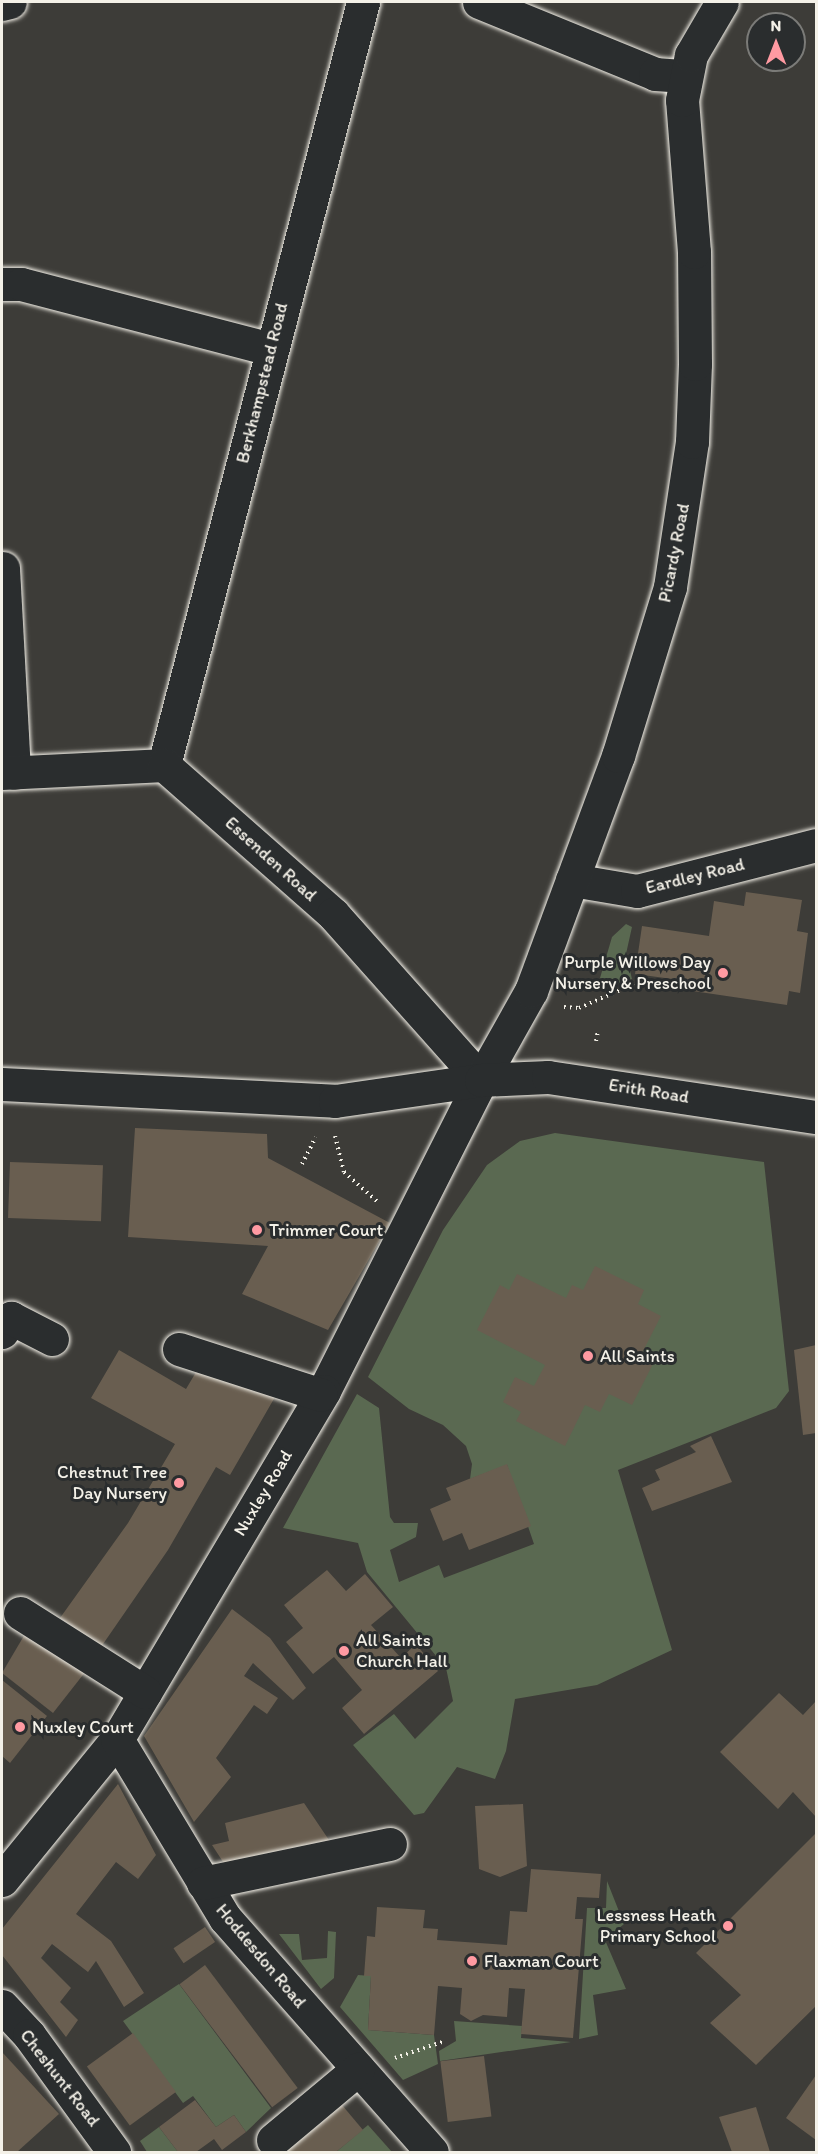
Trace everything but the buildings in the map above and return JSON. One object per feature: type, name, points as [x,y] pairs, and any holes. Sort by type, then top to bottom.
[{"type":"street","name":"Berkhampstead Road","points":[[164,765],[363,2]]},
{"type":"street","points":[[479,2],[655,74],[685,76]]},
{"type":"street","name":"Picardy Road","points":[[481,1080],[523,1011],[646,672],[670,587],[683,517],[695,364],[694,252],[683,124],[685,76],[703,29],[722,2]]},
{"type":"street","points":[[2,284],[21,284],[271,349]]},
{"type":"street","points":[[3,568],[8,773],[164,765]]},
{"type":"street","name":"Essenden Road","points":[[164,765],[333,914],[481,1080]]},
{"type":"street","name":"Eardley Road","points":[[572,880],[637,891],[816,844]]},
{"type":"street","name":"Erith Road","points":[[2,1084],[335,1101],[481,1080],[588,1081],[816,1117]]},
{"type":"street","name":"Nuxley Road","points":[[2,1880],[117,1739],[321,1395],[481,1080]]},
{"type":"street","points":[[2,1332],[11,1317],[52,1339]]},
{"type":"street","points":[[179,1349],[321,1395]]},
{"type":"street","points":[[20,1613],[145,1692]]},
{"type":"street","name":"Hoddesdon Road","points":[[117,1739],[225,1918],[373,2065],[432,2152]]},
{"type":"street","points":[[203,1883],[390,1844]]},
{"type":"street","name":"Cheshunt Road","points":[[2,2006],[29,2035],[114,2152]]},
{"type":"street","points":[[273,2140],[373,2065]]},
{"type":"path","points":[[564,1007],[579,1008],[634,984]]},
{"type":"path","points":[[596,1041],[598,1030]]},
{"type":"path","points":[[302,1164],[318,1130]]},
{"type":"path","points":[[335,1130],[344,1172],[388,1210]]},
{"type":"path","points":[[373,2065],[445,2041]]},
{"type":"green space","points":[[626,924],[632,927],[626,954],[632,979],[619,984],[600,978],[612,937]]},
{"type":"green space","points":[[555,1133],[764,1162],[789,1391],[776,1408],[618,1470],[672,1650],[597,1685],[515,1699],[506,1751],[495,1779],[457,1767],[424,1813],[414,1815],[353,1745],[394,1714],[415,1739],[453,1701],[446,1668],[367,1572],[358,1543],[283,1528],[357,1394],[379,1408],[390,1517],[394,1523],[418,1523],[416,1537],[390,1550],[399,1582],[439,1565],[444,1578],[534,1544],[507,1465],[470,1479],[472,1464],[466,1446],[443,1425],[409,1409],[368,1377],[443,1230],[487,1165],[520,1141]]},
{"type":"green space","points":[[607,1881],[624,1924],[605,1940],[626,1989],[593,1995],[598,2035],[579,2039],[587,1908],[606,1908]]},
{"type":"green space","points":[[328,1931],[336,1932],[334,1978],[321,1989],[279,1934],[299,1934],[302,1960],[327,1958]]},
{"type":"green space","points":[[358,1975],[371,1976],[368,2030],[434,2035],[438,2064],[403,2080],[340,2007]]},
{"type":"green space","points":[[179,1984],[271,2108],[246,2132],[234,2115],[216,2127],[193,2096],[183,2103],[123,2021]]},
{"type":"green space","points":[[454,2021],[522,2026],[521,2038],[571,2042],[440,2061],[439,2051],[456,2041]]},
{"type":"green space","points":[[368,2125],[392,2152],[336,2152]]},
{"type":"green space","points":[[159,2127],[178,2152],[147,2152],[140,2141]]},
{"type":"place","name":"Purple Willows Day Nursery & Preschool","points":[[723,973]]},
{"type":"place","name":"Trimmer Court","points":[[257,1230]]},
{"type":"place","name":"All Saints","points":[[588,1356]]},
{"type":"place","name":"Chestnut Tree Day Nursery","points":[[179,1483]]},
{"type":"place","name":"All Saints Church Hall","points":[[344,1651]]},
{"type":"place","name":"Nuxley Court","points":[[20,1727]]},
{"type":"place","name":"Lessness Heath Primary School","points":[[728,1926]]},
{"type":"place","name":"Flaxman Court","points":[[472,1961]]}]
